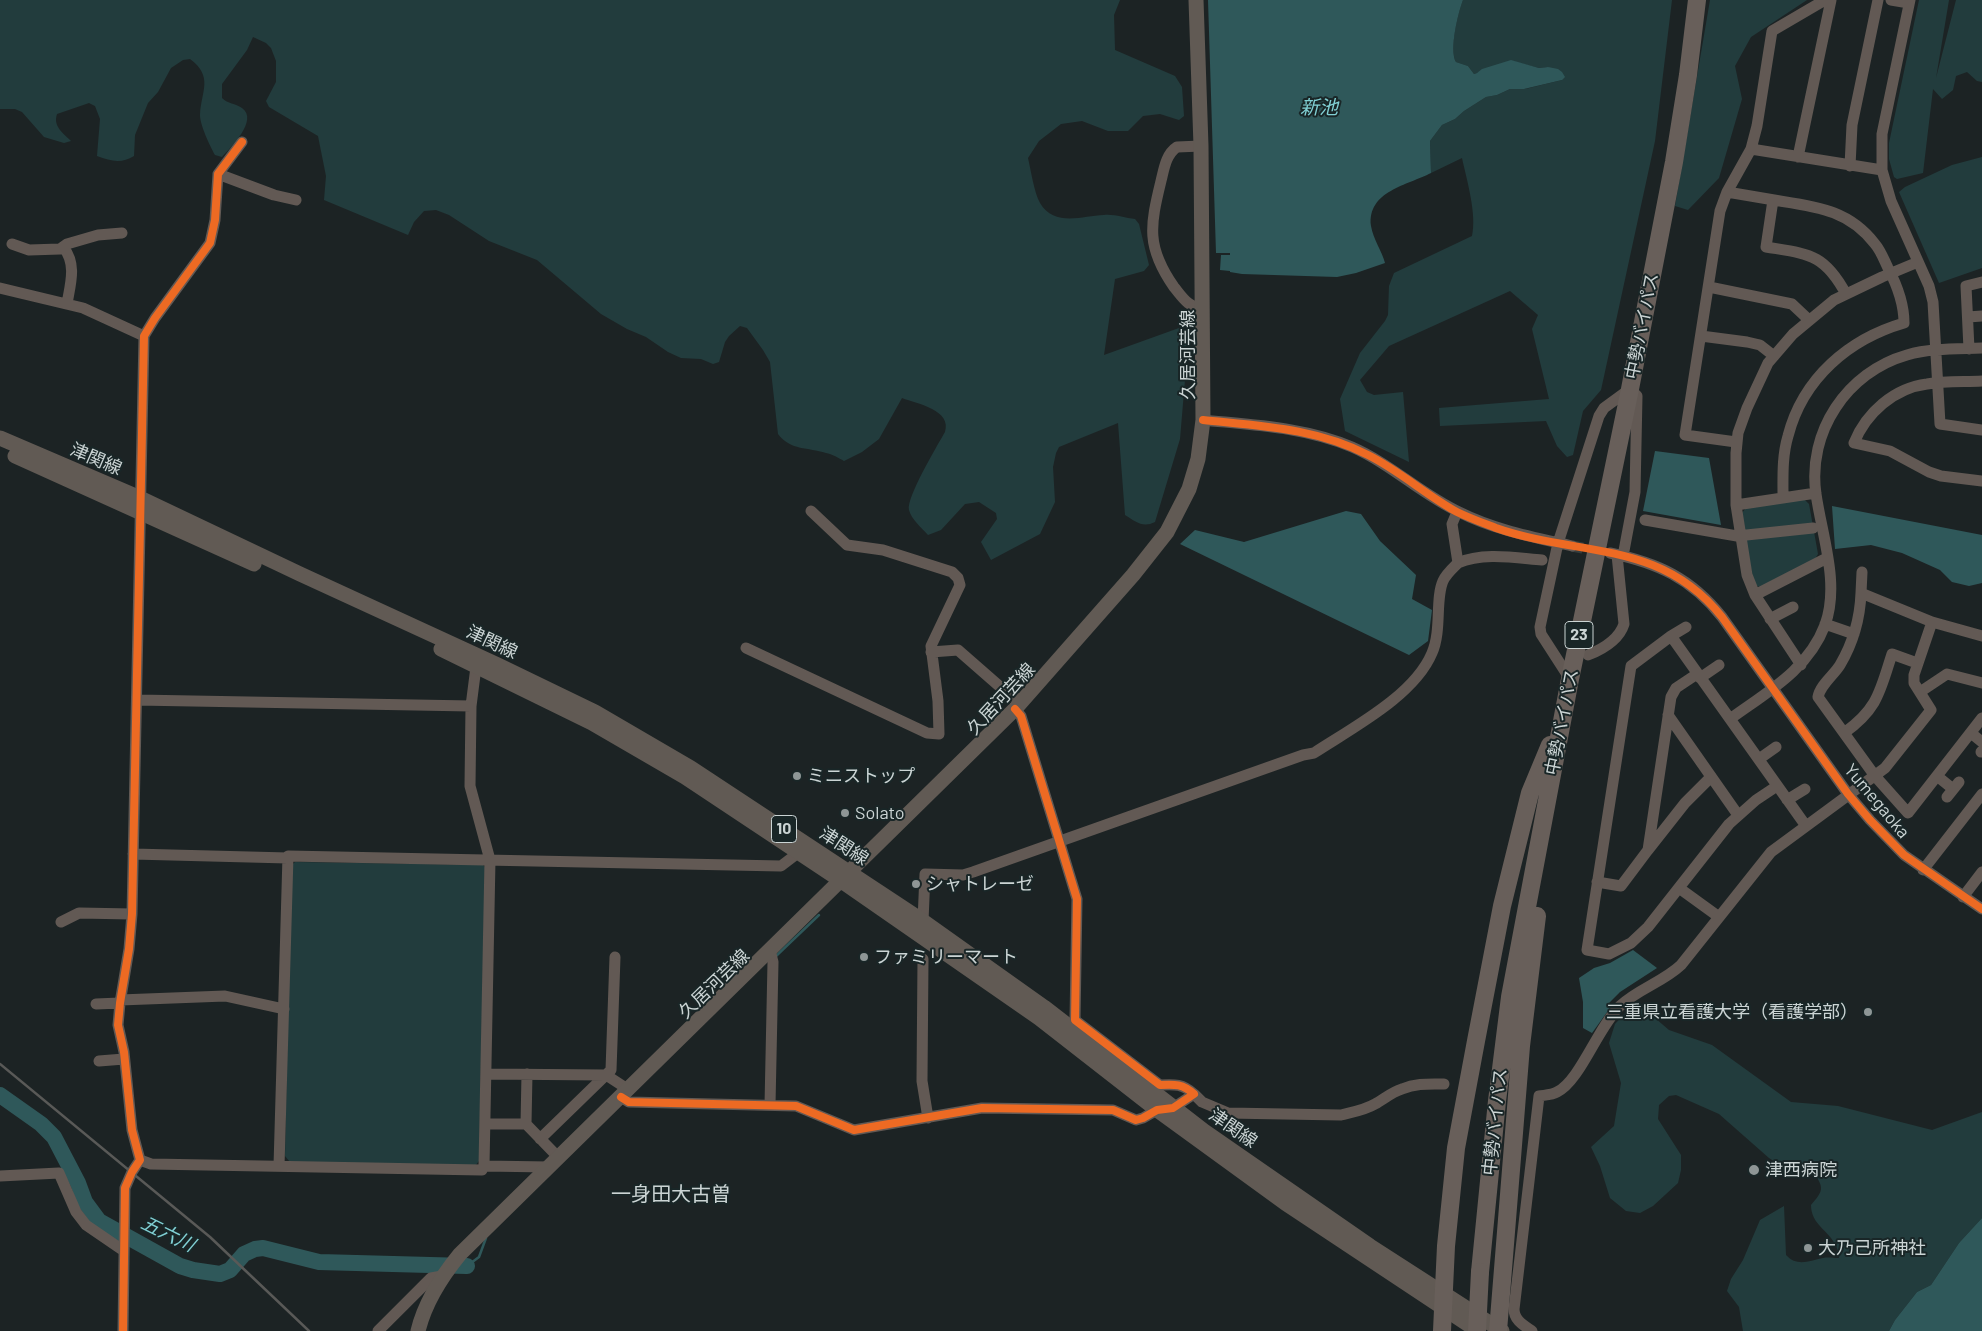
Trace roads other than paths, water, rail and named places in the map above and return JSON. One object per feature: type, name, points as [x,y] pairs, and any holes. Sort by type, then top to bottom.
[{"type":"highway","name":"中勢バイパス","points":[[1478,1331],[1480,1272],[1497,1101],[1510,997],[1563,714],[1630,389],[1674,162],[1688,75],[1697,0]]},
{"type":"highway","points":[[1442,1331],[1446,1246],[1456,1148],[1502,906],[1530,794],[1563,714]]},
{"type":"highway","points":[[1499,1330],[1526,996],[1563,714]]},
{"type":"main road","name":"久居河芸線","points":[[418,1331],[427,1307],[443,1275],[460,1254],[554,1162],[626,1097],[772,956],[845,876],[1018,705],[1133,575],[1167,532],[1189,489],[1198,459],[1203,420],[1201,146],[1196,0]]},
{"type":"main road","name":"津関線","points":[[0,438],[592,723],[685,777],[798,853],[845,876],[923,921],[1044,1007],[1173,1108],[1444,1301],[1478,1331]]},
{"type":"main road","name":"津関線","points":[[0,449],[140,505],[300,574],[498,665],[595,712],[691,768],[845,876],[1039,1018],[1157,1110],[1285,1203],[1444,1301],[1499,1330]]},
{"type":"street","points":[[1736,442],[1685,435],[1720,211],[1727,192],[1751,149],[1757,126],[1772,31],[1825,0]]},
{"type":"street","points":[[1798,157],[1831,0]]},
{"type":"street","points":[[1850,166],[1852,125],[1878,0]]},
{"type":"street","points":[[1892,0],[1909,2],[1882,134],[1882,170],[1891,201],[1929,286],[1933,302],[1940,424],[1982,430]]},
{"type":"street","points":[[123,1331],[125,1188],[140,1160],[132,1130],[118,1024],[120,1002],[130,949],[132,914],[144,336],[210,243],[215,220],[218,174],[242,142]]},
{"type":"street","points":[[1201,146],[1177,147],[1169,155],[1160,187],[1152,233],[1156,255],[1163,271],[1187,304],[1203,309]]},
{"type":"street","points":[[1751,149],[1882,170]]},
{"type":"street","points":[[218,174],[274,196],[296,200]]},
{"type":"street","points":[[1727,192],[1823,208],[1847,218],[1859,227],[1876,245],[1899,292],[1904,323],[1878,332],[1853,345],[1834,360],[1812,384],[1800,405],[1788,435],[1783,462],[1783,498]]},
{"type":"street","points":[[1773,200],[1766,247],[1802,253],[1816,258],[1830,268],[1846,294]]},
{"type":"street","points":[[12,244],[28,250],[64,248],[67,244],[98,235],[122,234]]},
{"type":"street","points":[[64,248],[72,265],[67,304]]},
{"type":"street","points":[[1801,665],[1755,595],[1747,575],[1736,505],[1736,442],[1747,408],[1768,363],[1809,320],[1824,307],[1846,294],[1918,262]]},
{"type":"street","points":[[1969,349],[1966,286],[1982,282]]},
{"type":"street","points":[[1709,287],[1784,302],[1798,308],[1809,320]]},
{"type":"street","points":[[0,288],[83,308],[144,336]]},
{"type":"street","points":[[1968,317],[1982,316]]},
{"type":"street","points":[[1701,336],[1760,345],[1774,356]]},
{"type":"street","points":[[1730,719],[1801,665],[1814,648],[1825,624],[1829,608],[1830,586],[1816,493],[1815,471],[1818,448],[1824,428],[1836,405],[1862,378],[1884,364],[1909,354],[1936,350],[1982,348]]},
{"type":"street","points":[[1982,381],[1926,384],[1907,389],[1888,400],[1868,418],[1854,443],[1890,451],[1929,472],[1941,476],[1982,481]]},
{"type":"street","points":[[1570,679],[1541,634],[1540,627],[1558,543],[1599,416],[1604,408],[1630,389],[1637,396],[1635,492],[1617,555],[1624,624],[1617,638],[1588,655]]},
{"type":"street","points":[[1203,420],[1282,428],[1336,441],[1380,461],[1458,512],[1495,527],[1572,546]]},
{"type":"street","points":[[1736,505],[1816,493]]},
{"type":"street","points":[[746,648],[927,733],[939,736],[938,701],[932,646],[960,585],[958,578],[952,572],[883,550],[846,545],[811,511]]},
{"type":"street","points":[[1458,512],[1452,524],[1458,563]]},
{"type":"street","points":[[1645,520],[1741,536],[1813,528]]},
{"type":"street","points":[[1526,558],[1530,537]]},
{"type":"street","name":"Yumegaoka","points":[[1617,555],[1646,561],[1666,570],[1699,592],[1722,617],[1848,794],[1870,820],[1904,855],[1923,870],[1982,909]]},
{"type":"street","points":[[923,921],[925,874],[962,874],[1059,842],[1303,755],[1314,753],[1385,707],[1423,670],[1433,652],[1444,580],[1458,563],[1468,559],[1506,557],[1542,560]]},
{"type":"street","points":[[1755,595],[1827,558]]},
{"type":"street","points":[[1862,572],[1860,614],[1854,634],[1839,666],[1819,691],[1818,697],[1875,776],[1908,813],[1982,718]]},
{"type":"street","points":[[1861,594],[1932,622],[1982,636]]},
{"type":"street","points":[[1770,619],[1794,607]]},
{"type":"street","points":[[1532,1331],[1519,1322],[1514,1314],[1514,1308],[1539,1096],[1557,1093],[1570,1083],[1592,1044],[1615,1011],[1628,999],[1675,971],[1687,959],[1771,852],[1886,768],[1931,710],[1914,683],[1914,675],[1932,622]]},
{"type":"street","points":[[1825,624],[1854,634]]},
{"type":"street","points":[[1686,627],[1631,666],[1587,950],[1609,954],[1631,943],[1648,928],[1721,832],[1738,814],[1777,786]]},
{"type":"street","points":[[1671,636],[1806,826]]},
{"type":"street","points":[[932,652],[958,650],[1018,705],[1078,899],[1075,1020],[1160,1085],[1175,1084],[1185,1086],[1202,1102],[1228,1113],[1341,1114],[1356,1112],[1400,1089],[1423,1084],[1444,1084]]},
{"type":"street","points":[[1844,733],[1861,721],[1878,697],[1892,654],[1917,662]]},
{"type":"street","points":[[1648,850],[1672,692],[1719,666]]},
{"type":"street","points":[[140,1160],[151,1164],[482,1170],[484,1166],[490,860],[470,786],[471,706],[476,667]]},
{"type":"street","points":[[1920,692],[1947,674],[1982,683]]},
{"type":"street","points":[[137,700],[471,706]]},
{"type":"street","points":[[1668,715],[1738,814]]},
{"type":"street","points":[[1971,733],[1982,748]]},
{"type":"street","points":[[1759,759],[1776,747]]},
{"type":"street","points":[[1937,776],[1953,789]]},
{"type":"street","points":[[1597,882],[1621,886],[1685,803],[1711,777]]},
{"type":"street","points":[[1787,800],[1805,788]]},
{"type":"street","points":[[1923,870],[1982,794]]},
{"type":"street","points":[[133,854],[781,866],[798,853]]},
{"type":"street","points":[[279,1166],[288,858]]},
{"type":"street","points":[[1963,897],[1982,872]]},
{"type":"street","points":[[1679,888],[1719,918]]},
{"type":"street","points":[[61,922],[79,913],[132,914]]},
{"type":"street","points":[[770,1105],[772,956]]},
{"type":"street","points":[[540,1139],[611,1070],[615,957]]},
{"type":"street","points":[[923,959],[922,1081],[928,1118]]},
{"type":"street","points":[[96,1004],[225,996],[284,1009]]},
{"type":"street","points":[[99,1061],[124,1059]]},
{"type":"street","points":[[486,1074],[606,1075],[626,1097],[796,1106],[854,1130],[982,1108],[1017,1107],[1113,1110],[1136,1120],[1157,1110],[1173,1108],[1194,1094]]},
{"type":"street","points":[[484,1166],[554,1162],[540,1139],[526,1124],[527,1074]]},
{"type":"street","points":[[485,1124],[526,1124]]},
{"type":"street","points":[[0,1176],[59,1173],[76,1212],[86,1225],[124,1249]]},
{"type":"street","points":[[378,1331],[431,1278],[443,1275]]},
{"type":"street","points":[[411,1298],[427,1307]]},
{"type":"water","name":"新池","points":[[1208,0],[1463,0],[1453,49],[1456,62],[1468,66],[1474,74],[1482,69],[1511,60],[1539,68],[1558,69],[1565,77],[1562,80],[1524,89],[1510,89],[1497,95],[1486,97],[1455,119],[1442,125],[1430,141],[1431,173],[1401,186],[1382,197],[1375,205],[1371,214],[1372,231],[1385,263],[1337,277],[1242,274],[1220,270],[1221,255],[1230,255],[1230,253],[1216,253]]},
{"type":"water","points":[[1655,451],[1709,458],[1721,525],[1643,511]]},
{"type":"water","points":[[1832,506],[1982,535],[1982,583],[1969,586],[1952,582],[1940,570],[1902,553],[1871,545],[1835,549]]},
{"type":"water","points":[[1346,511],[1361,514],[1380,541],[1416,575],[1412,599],[1432,610],[1428,641],[1409,655],[1180,544],[1195,530],[1244,542]]},
{"type":"water","points":[[1633,950],[1657,968],[1620,992],[1607,1005],[1610,1008],[1592,1033],[1583,1028],[1583,1002],[1579,978],[1594,968],[1610,963]]},
{"type":"water","points":[[1982,1218],[1982,1331],[1889,1331],[1895,1320],[1917,1292],[1931,1285],[1959,1243]]},
{"type":"waterway","points":[[775,957],[819,915]]},
{"type":"waterway","name":"五六川","points":[[0,1095],[41,1124],[54,1137],[78,1183],[85,1202],[99,1221],[180,1266],[220,1274],[230,1270],[244,1254],[263,1248],[319,1262],[467,1266]]},
{"type":"waterway","points":[[467,1266],[479,1257],[486,1238]]},
{"type":"tunnel","points":[[1572,546],[1601,552]]},
{"type":"railway","points":[[0,1064],[210,1237],[309,1331]]},
{"type":"place","name":"ミニストップ","points":[[797,776]]},
{"type":"place","name":"Solato","points":[[845,813]]},
{"type":"place","name":"シャトレーゼ","points":[[916,884]]},
{"type":"place","name":"ファミリーマート","points":[[864,957]]},
{"type":"place","name":"三重県立看護大学（看護学部）","points":[[1868,1012]]},
{"type":"place","name":"津西病院","points":[[1754,1170]]},
{"type":"place","name":"大乃己所神社","points":[[1808,1248]]},
{"type":"district","name":"一身田大古曽","points":[[671,1194]]}]
